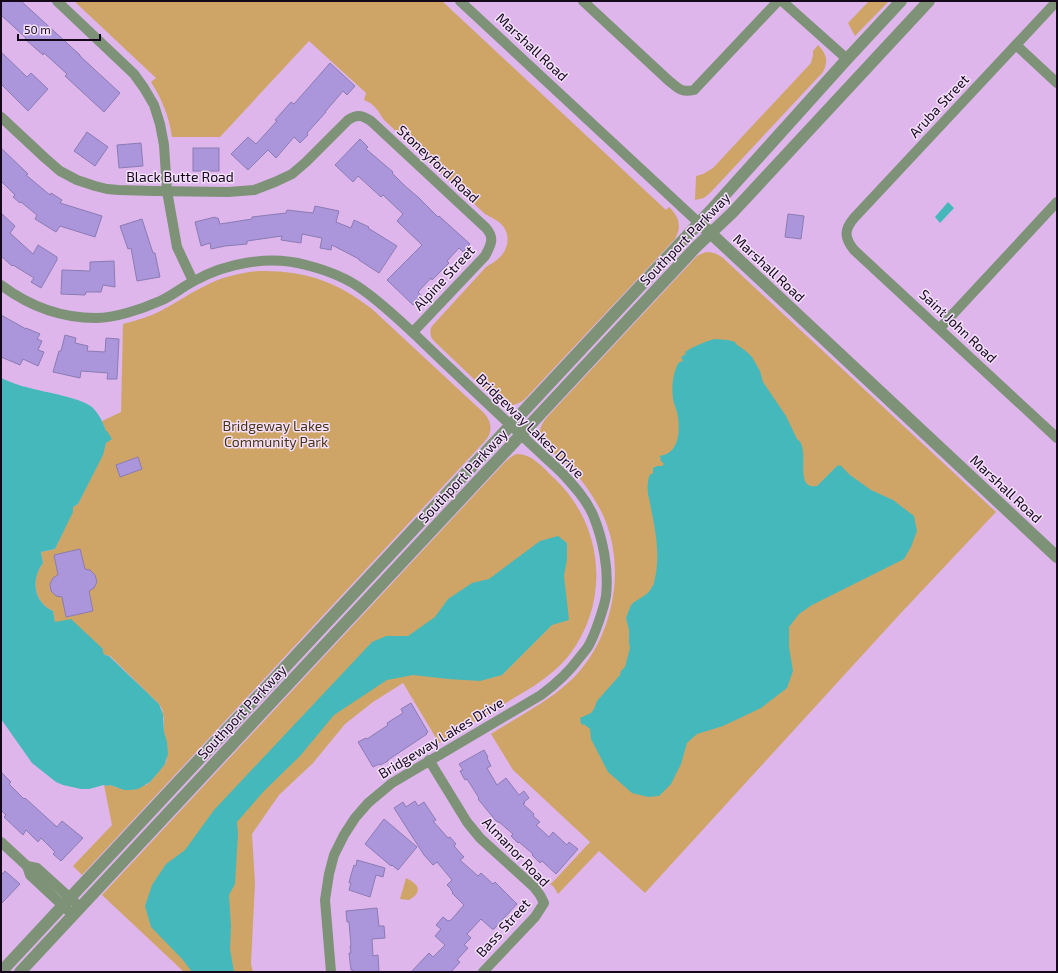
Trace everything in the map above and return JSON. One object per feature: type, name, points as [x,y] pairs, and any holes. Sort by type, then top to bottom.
[{"type":"street","points":[[56,1],[134,74],[154,106],[160,124],[164,145],[167,191],[177,247],[193,281]]},
{"type":"street","name":"Marshall Road","points":[[460,1],[1057,557]]},
{"type":"street","points":[[583,1],[668,80],[680,89],[687,92],[694,90],[778,1]]},
{"type":"street","points":[[782,1],[847,59]]},
{"type":"street","name":"Southport Parkway","points":[[1,972],[712,209],[901,1]]},
{"type":"street","name":"Southport Parkway","points":[[20,972],[710,233],[732,212],[929,1]]},
{"type":"street","name":"Aruba Street","points":[[846,232],[847,227],[854,218],[1057,1]]},
{"type":"street","points":[[1016,45],[1057,83]]},
{"type":"street","name":"Black Butte Road","points":[[1,118],[60,171],[77,180],[95,186],[119,190],[228,192],[254,190],[292,174],[346,122],[354,116],[357,116]]},
{"type":"street","name":"Stoneyford Road","points":[[357,116],[362,116],[371,120],[486,228],[491,234],[492,240]]},
{"type":"street","points":[[940,328],[1057,202]]},
{"type":"street","name":"Saint John Road","points":[[846,232],[850,244],[854,250],[940,328],[1057,438]]},
{"type":"street","name":"Alpine Street","points":[[412,332],[485,256],[492,240]]},
{"type":"street","name":"Bridgeway Lakes Drive","points":[[1,285],[11,293],[42,308],[61,314],[97,318],[132,311],[161,301],[193,281],[235,265],[273,261],[304,264],[322,270],[342,278],[362,289],[412,332],[562,473],[576,488],[592,515],[602,543],[606,572],[606,596],[600,618],[589,645],[573,666],[557,683],[541,695],[392,783],[368,803],[355,818],[344,834],[334,855],[329,874],[325,900],[331,972]]},
{"type":"street","name":"Almanor Road","points":[[429,760],[455,805],[467,822],[480,838],[534,887],[544,903]]},
{"type":"street","points":[[1,842],[27,866],[37,868],[66,901],[77,911]]},
{"type":"street","name":"Bass Street","points":[[483,972],[535,917],[544,903]]},
{"type":"green space","points":[[74,1],[442,1],[666,210],[669,207],[677,218],[679,226],[677,235],[675,239],[525,399],[512,405],[502,404],[498,402],[435,342],[431,336],[430,330],[486,267],[503,254],[508,240],[506,230],[499,222],[485,214],[384,120],[374,106],[364,100],[366,93],[309,41],[220,137],[172,137],[164,108],[151,82],[156,78]]},
{"type":"green space","points":[[869,1],[889,1],[855,36],[848,23]]},
{"type":"green space","points":[[818,45],[826,57],[826,64],[823,72],[710,193],[704,198],[695,200],[696,176],[713,168],[811,63],[813,51]]},
{"type":"green space","points":[[706,252],[711,252],[723,258],[996,512],[900,614],[645,893],[599,851],[558,894],[554,887],[550,884],[590,842],[513,770],[491,734],[551,697],[569,682],[584,665],[597,645],[606,624],[612,601],[615,577],[614,553],[609,531],[600,509],[580,478],[545,444],[542,440],[540,430],[542,424],[548,416],[697,256]]},
{"type":"green space","name":"Bridgeway Lakes Community Park","points":[[258,271],[275,271],[305,275],[332,284],[359,299],[372,309],[487,416],[490,423],[488,438],[82,875],[73,866],[112,825],[104,785],[110,785],[118,788],[146,785],[150,782],[167,760],[164,719],[162,709],[159,704],[110,656],[103,654],[103,649],[55,622],[53,611],[41,602],[36,590],[37,576],[43,563],[41,552],[55,549],[73,507],[78,504],[102,455],[106,443],[106,431],[102,421],[121,412],[123,324],[155,314],[195,291],[218,280],[238,274]]},
{"type":"green space","points":[[516,454],[527,456],[537,462],[554,478],[570,497],[583,517],[591,539],[596,563],[596,586],[592,610],[583,633],[570,654],[553,672],[534,686],[439,743],[403,683],[373,702],[345,724],[313,763],[279,795],[252,834],[255,883],[251,964],[253,972],[184,972],[102,895],[505,462]]},
{"type":"green space","points":[[406,878],[414,883],[418,888],[417,894],[409,900],[400,899]]},
{"type":"shaded area","points":[[948,202],[954,208],[940,223],[935,217]]},
{"type":"shaded area","points":[[714,339],[735,342],[752,357],[760,371],[763,382],[786,416],[801,444],[803,451],[805,482],[810,485],[817,486],[837,466],[840,465],[850,475],[871,490],[893,500],[914,516],[917,531],[911,547],[904,559],[812,605],[799,614],[789,627],[789,647],[793,671],[787,688],[761,708],[723,726],[697,734],[687,743],[681,764],[671,784],[659,796],[648,797],[632,793],[608,772],[591,739],[590,729],[581,724],[580,718],[591,713],[597,701],[620,675],[621,671],[625,667],[630,648],[629,630],[626,618],[631,605],[648,593],[654,584],[657,568],[657,548],[655,528],[648,493],[648,483],[650,475],[653,473],[653,468],[664,464],[660,460],[661,458],[659,456],[671,451],[677,441],[679,423],[672,392],[675,371],[678,363],[683,361],[681,357],[686,354],[685,352],[699,344]]},
{"type":"shaded area","points":[[1,378],[23,386],[71,398],[92,407],[97,412],[106,431],[112,439],[106,443],[103,455],[78,504],[73,507],[73,512],[55,549],[41,552],[43,563],[37,576],[36,590],[41,602],[53,611],[55,622],[71,619],[103,649],[103,653],[105,655],[109,656],[159,704],[163,714],[164,732],[168,754],[165,764],[150,782],[138,789],[124,790],[110,785],[104,785],[89,789],[81,789],[56,782],[32,763],[1,719]]},
{"type":"shaded area","points":[[558,536],[567,543],[567,559],[564,576],[569,620],[552,625],[502,675],[480,681],[413,675],[387,680],[334,715],[300,756],[264,791],[237,822],[238,834],[235,884],[229,895],[231,927],[230,949],[234,972],[192,972],[183,960],[151,927],[145,906],[152,885],[166,864],[185,850],[214,810],[372,642],[386,636],[408,636],[435,617],[448,599],[472,583],[489,579],[540,541]]},
{"type":"building","points":[[1,1],[21,1],[120,93],[104,112],[65,76],[67,74],[44,53],[43,55],[25,39],[26,38],[1,15]]},
{"type":"building","points":[[1,52],[27,77],[31,73],[48,89],[28,111],[1,84]]},
{"type":"building","points":[[330,63],[355,86],[347,95],[343,91],[300,143],[294,137],[276,158],[268,150],[248,170],[231,154],[248,137],[256,144],[277,121],[275,120],[291,102],[294,104]]},
{"type":"building","points":[[87,132],[108,147],[95,166],[74,151]]},
{"type":"building","points":[[360,139],[368,147],[366,149],[393,172],[392,173],[405,186],[438,217],[439,216],[470,244],[463,252],[459,248],[447,261],[449,263],[432,280],[431,278],[418,292],[422,297],[413,305],[387,280],[422,245],[397,221],[403,214],[383,195],[381,197],[358,176],[353,182],[335,165]]},
{"type":"building","points":[[141,143],[143,166],[119,168],[117,145]]},
{"type":"building","points":[[1,148],[28,174],[26,175],[50,195],[51,193],[62,200],[60,203],[102,216],[95,237],[60,226],[56,232],[35,219],[37,215],[13,197],[15,195],[1,181]]},
{"type":"building","points":[[193,148],[219,148],[219,171],[193,171]]},
{"type":"building","points":[[315,206],[339,211],[336,222],[351,228],[354,220],[369,227],[368,228],[397,246],[379,273],[359,259],[332,245],[331,250],[320,248],[322,238],[302,234],[301,243],[281,240],[282,236],[247,241],[247,244],[211,249],[210,243],[201,246],[195,222],[215,217],[218,218],[220,224],[252,219],[252,217],[286,213],[287,210],[313,213]]},
{"type":"building","points":[[1,213],[15,226],[10,233],[33,254],[38,245],[57,257],[57,260],[41,288],[31,282],[34,278],[13,265],[12,266],[1,256]]},
{"type":"building","points":[[788,214],[804,216],[801,239],[785,237]]},
{"type":"building","points":[[142,219],[153,253],[155,253],[160,277],[137,281],[131,248],[128,249],[120,226]]},
{"type":"building","points":[[114,261],[115,287],[103,285],[101,292],[86,292],[85,295],[61,294],[62,270],[90,271],[90,262]]},
{"type":"building","points":[[1,315],[26,329],[40,334],[37,339],[42,341],[38,350],[44,352],[38,366],[23,359],[20,365],[1,357]]},
{"type":"building","points":[[65,335],[76,338],[75,343],[88,346],[87,351],[105,352],[106,338],[119,339],[117,379],[107,379],[108,373],[81,371],[80,378],[53,372]]},
{"type":"building","points":[[138,457],[142,469],[120,477],[116,465]]},
{"type":"building","points":[[80,549],[85,569],[90,570],[95,575],[97,582],[94,588],[89,591],[93,611],[66,617],[62,597],[56,596],[51,591],[50,584],[53,578],[58,575],[54,555]]},
{"type":"building","points":[[411,703],[428,732],[426,733],[427,734],[388,761],[373,767],[358,742],[366,738],[367,739],[388,725],[387,723],[403,713],[401,709]]},
{"type":"building","points":[[484,750],[491,766],[487,768],[497,785],[506,778],[519,795],[524,791],[529,798],[523,804],[540,822],[536,825],[549,837],[553,832],[567,845],[569,842],[578,849],[556,874],[542,861],[540,863],[532,855],[533,854],[511,836],[513,834],[496,821],[478,799],[479,798],[467,779],[465,780],[460,771],[463,770],[459,764]]},
{"type":"building","points":[[1,772],[11,782],[9,784],[24,799],[25,798],[57,827],[62,821],[83,838],[61,861],[53,854],[55,852],[41,838],[38,842],[26,830],[23,835],[4,817],[6,815],[1,810]]},
{"type":"building","points":[[415,801],[418,806],[424,802],[436,820],[433,821],[448,838],[450,837],[456,844],[454,846],[464,857],[460,860],[478,876],[481,873],[493,884],[495,882],[517,904],[494,929],[492,929],[481,919],[467,934],[471,938],[464,945],[468,948],[457,960],[460,962],[451,972],[411,972],[429,953],[433,957],[445,945],[435,936],[441,929],[436,925],[443,917],[448,921],[451,920],[464,905],[452,893],[453,892],[447,885],[452,880],[437,862],[433,865],[424,855],[394,808],[403,802],[406,807]]},
{"type":"building","points":[[384,819],[417,847],[398,870],[365,844]]},
{"type":"building","points":[[357,860],[385,868],[383,877],[376,875],[370,897],[349,890],[351,875],[354,865],[356,866]]},
{"type":"building","points":[[5,871],[20,884],[1,904],[1,875]]},
{"type":"building","points":[[377,908],[379,926],[384,926],[385,938],[372,939],[373,956],[378,955],[379,972],[353,972],[353,970],[351,970],[350,962],[349,953],[351,953],[351,946],[349,922],[347,922],[346,911]]}]
